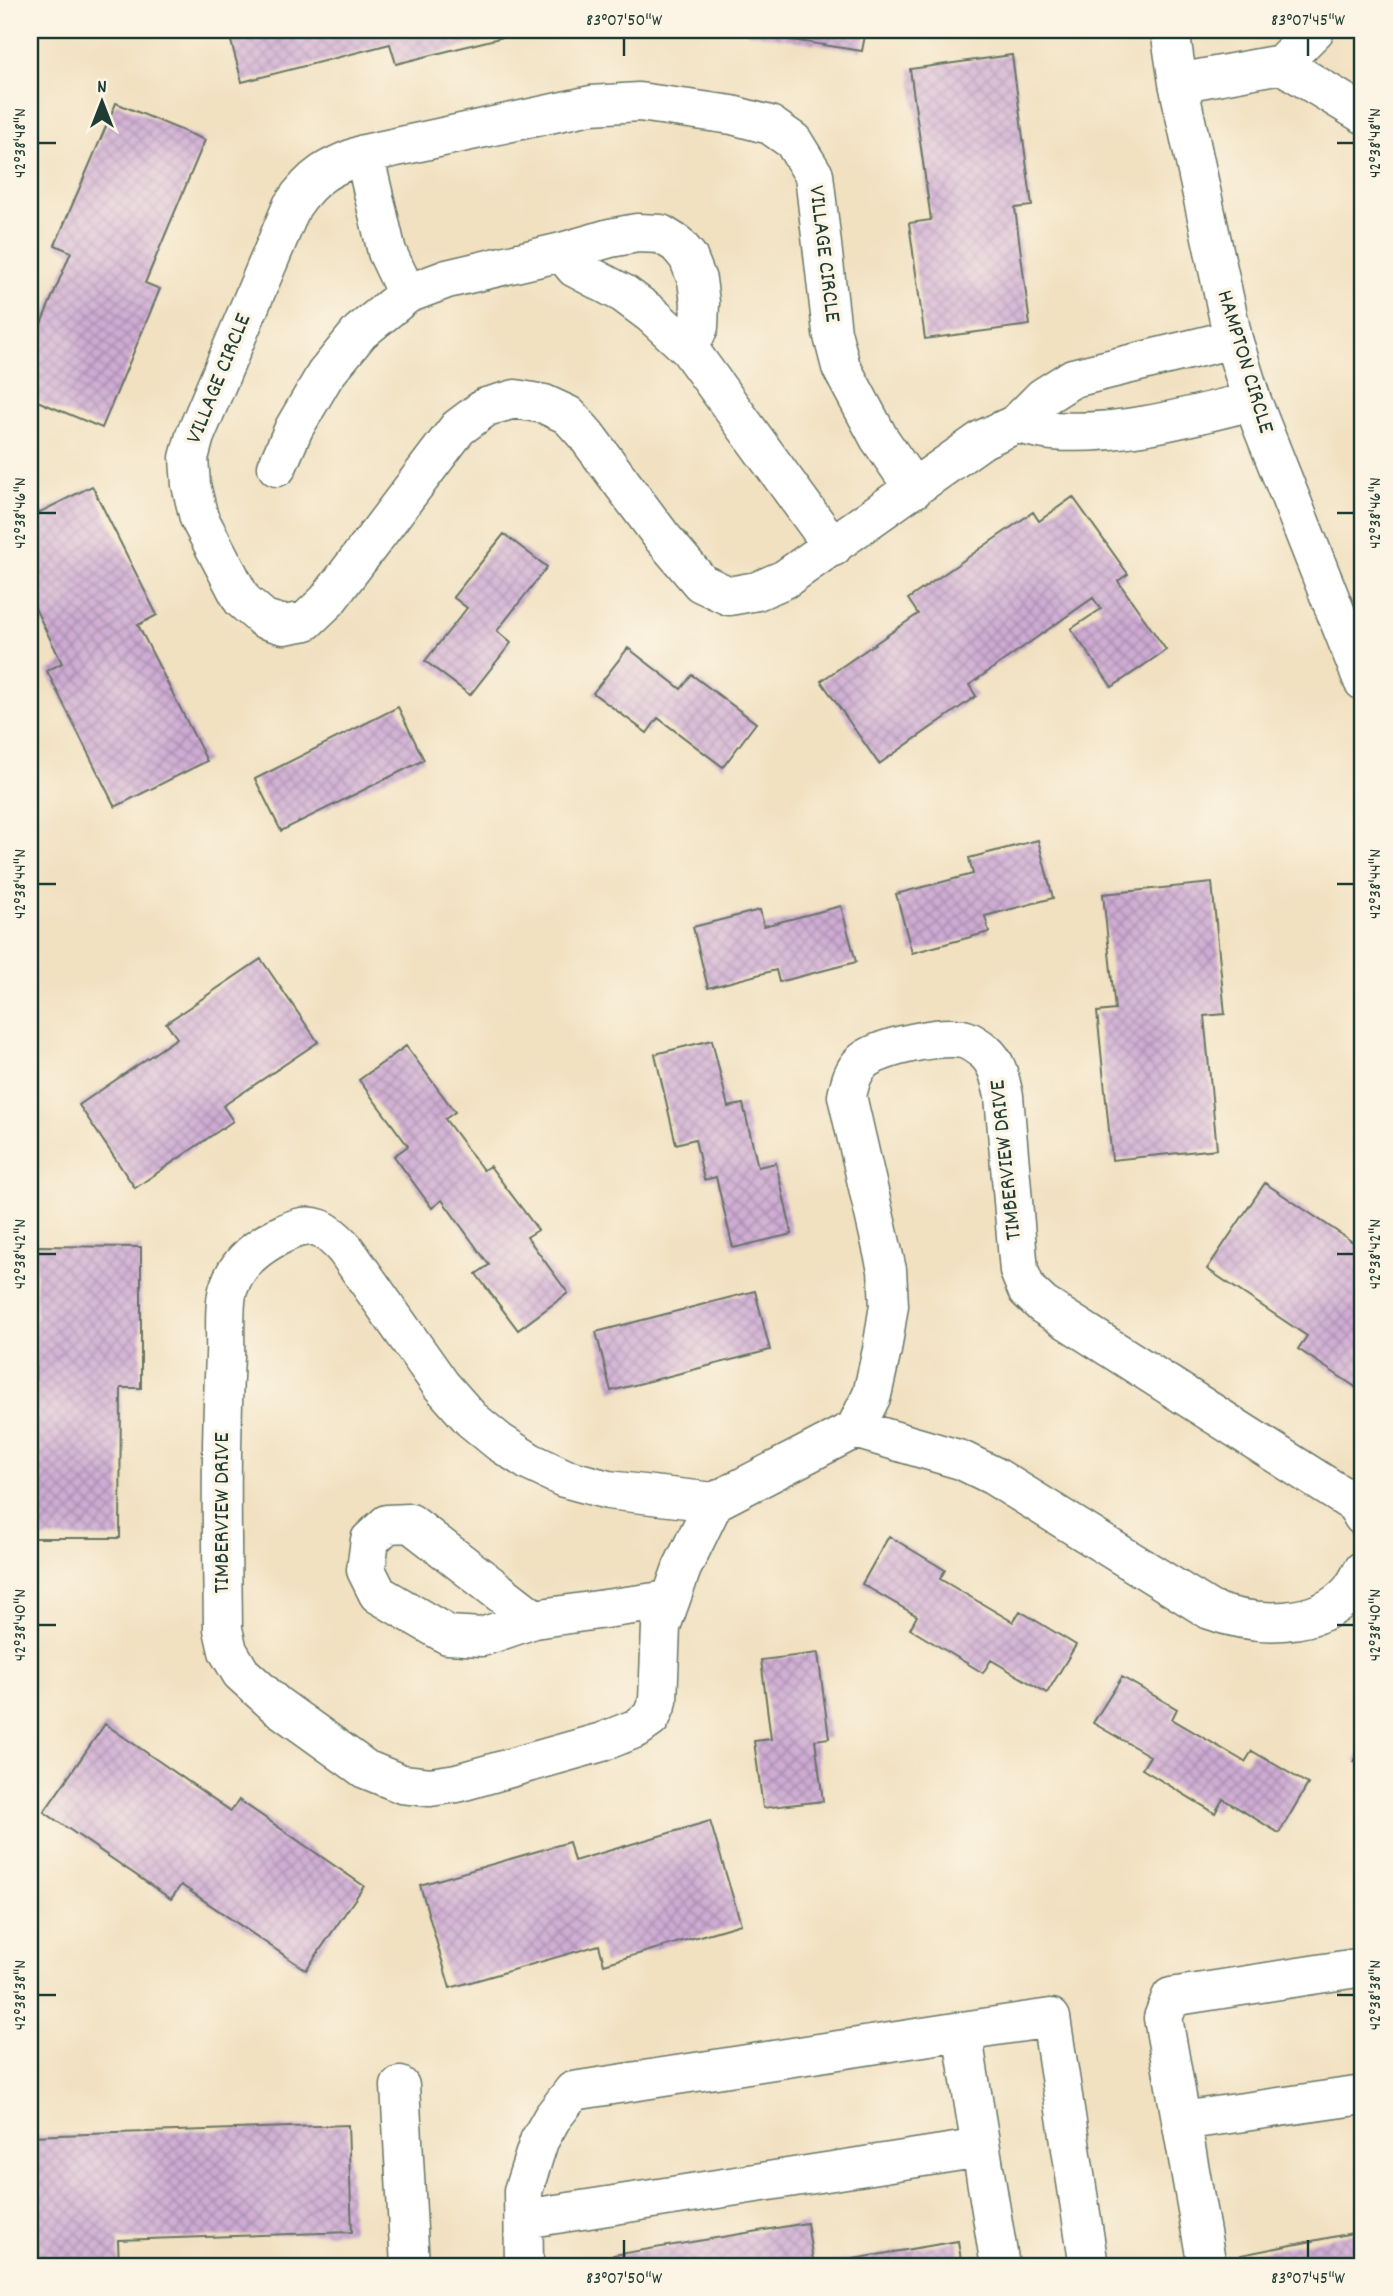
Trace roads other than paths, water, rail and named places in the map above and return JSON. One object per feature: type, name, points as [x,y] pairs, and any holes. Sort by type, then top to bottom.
[{"type":"street","name":"HAMPTON CIRCLE","points":[[1170,30],[1178,83],[1233,339],[1252,401],[1363,681]]},
{"type":"street","points":[[1178,83],[1281,64],[1315,30]]},
{"type":"street","points":[[1281,64],[1363,114]]},
{"type":"street","name":"VILLAGE CIRCLE","points":[[914,489],[879,438],[841,367],[832,332],[814,175],[793,141],[770,125],[732,115],[639,102],[591,105],[364,155],[337,164],[305,186],[292,206],[195,436],[189,458],[191,485],[199,518],[242,600],[264,619],[284,625],[306,621],[327,601],[458,428],[486,407],[515,398],[544,404],[568,415],[586,435],[662,537],[701,583],[729,596],[757,591],[785,579],[833,547],[914,489],[983,439],[1016,424],[1043,397],[1073,378],[1233,339]]},
{"type":"street","points":[[364,155],[387,252],[407,294]]},
{"type":"street","points":[[276,467],[294,428],[325,375],[360,332],[407,294],[447,279],[610,238],[638,233],[661,234],[677,244],[688,257],[696,280],[700,303],[699,327],[689,349]]},
{"type":"street","points":[[562,252],[575,268],[624,294],[651,314],[689,349],[833,547]]},
{"type":"street","points":[[1016,424],[1053,430],[1101,430],[1188,417],[1252,401]]},
{"type":"street","name":"TIMBERVIEW DRIVE","points":[[855,1429],[872,1395],[889,1305],[887,1270],[847,1096],[851,1078],[863,1061],[886,1049],[942,1038],[966,1040],[986,1053],[998,1069],[1004,1096],[1019,1271],[1027,1290],[1043,1305],[1355,1504],[1363,1517]]},
{"type":"street","name":"TIMBERVIEW DRIVE","points":[[308,1226],[329,1231],[345,1249],[442,1385],[471,1419],[499,1442],[530,1462],[564,1478],[608,1490],[714,1502],[669,1600],[661,1627],[658,1701],[651,1718],[637,1728],[601,1742],[469,1779],[430,1787],[402,1784],[365,1769],[276,1704],[241,1673],[228,1651],[223,1629],[223,1384],[228,1290],[238,1268],[259,1248],[287,1232],[308,1226]]},
{"type":"street","points":[[714,1502],[855,1429],[961,1460],[994,1476],[1210,1611],[1233,1619],[1256,1622],[1294,1620],[1328,1609],[1351,1590],[1363,1570]]},
{"type":"street","points":[[534,1619],[669,1600]]},
{"type":"street","points":[[1207,2266],[1163,2018],[1171,1997],[1363,1967]]},
{"type":"street","points":[[524,2266],[523,2192],[539,2141],[552,2118],[573,2091],[1051,2018],[1089,2266]]},
{"type":"street","points":[[962,2031],[1000,2266]]},
{"type":"street","points":[[400,2086],[410,2266]]},
{"type":"street","points":[[1181,2121],[1363,2095]]},
{"type":"street","points":[[524,2220],[981,2148]]}]
